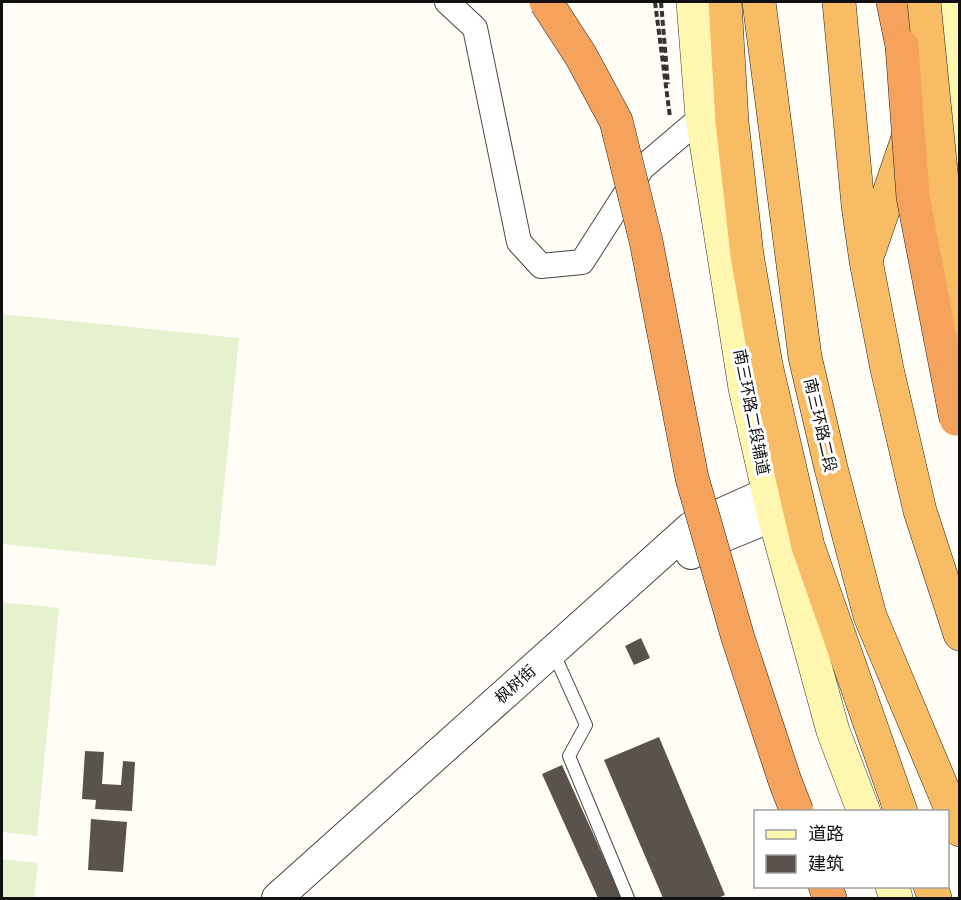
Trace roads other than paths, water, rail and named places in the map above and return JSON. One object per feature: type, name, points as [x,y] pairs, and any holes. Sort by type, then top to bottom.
[{"type":"highway","points":[[546,2],[581,56],[616,121],[646,241],[692,478],[738,638],[796,810]]},
{"type":"highway","points":[[725,2],[717,119],[747,255],[766,365],[808,546],[901,810]]},
{"type":"highway","name":"南三环路二段","points":[[759,2],[805,357],[831,468],[870,616],[960,830]]},
{"type":"highway","points":[[839,2],[858,205],[886,369],[920,511],[960,634]]},
{"type":"highway","points":[[893,2],[902,46],[913,197],[958,429]]},
{"type":"highway","points":[[924,2],[944,201],[958,429]]},
{"type":"highway","points":[[866,261],[926,88]]},
{"type":"main road","name":"南三环路二段辅道","points":[[693,2],[717,119],[745,388],[771,504],[833,731],[863,810]]},
{"type":"main road","points":[[951,2],[960,148]]},
{"type":"street","points":[[447,2],[475,28]]},
{"type":"street","points":[[474,2],[475,28],[519,242],[541,266],[582,262],[642,168],[673,141],[717,119]]},
{"type":"street","points":[[924,2],[926,88],[936,254],[960,364]]},
{"type":"street","name":"枫树街","points":[[303,898],[560,666],[698,547],[771,504]]},
{"type":"street","name":"枫树街","points":[[277,898],[691,527],[771,504]]},
{"type":"lane","points":[[560,666],[586,725],[568,756],[628,898]]}]
